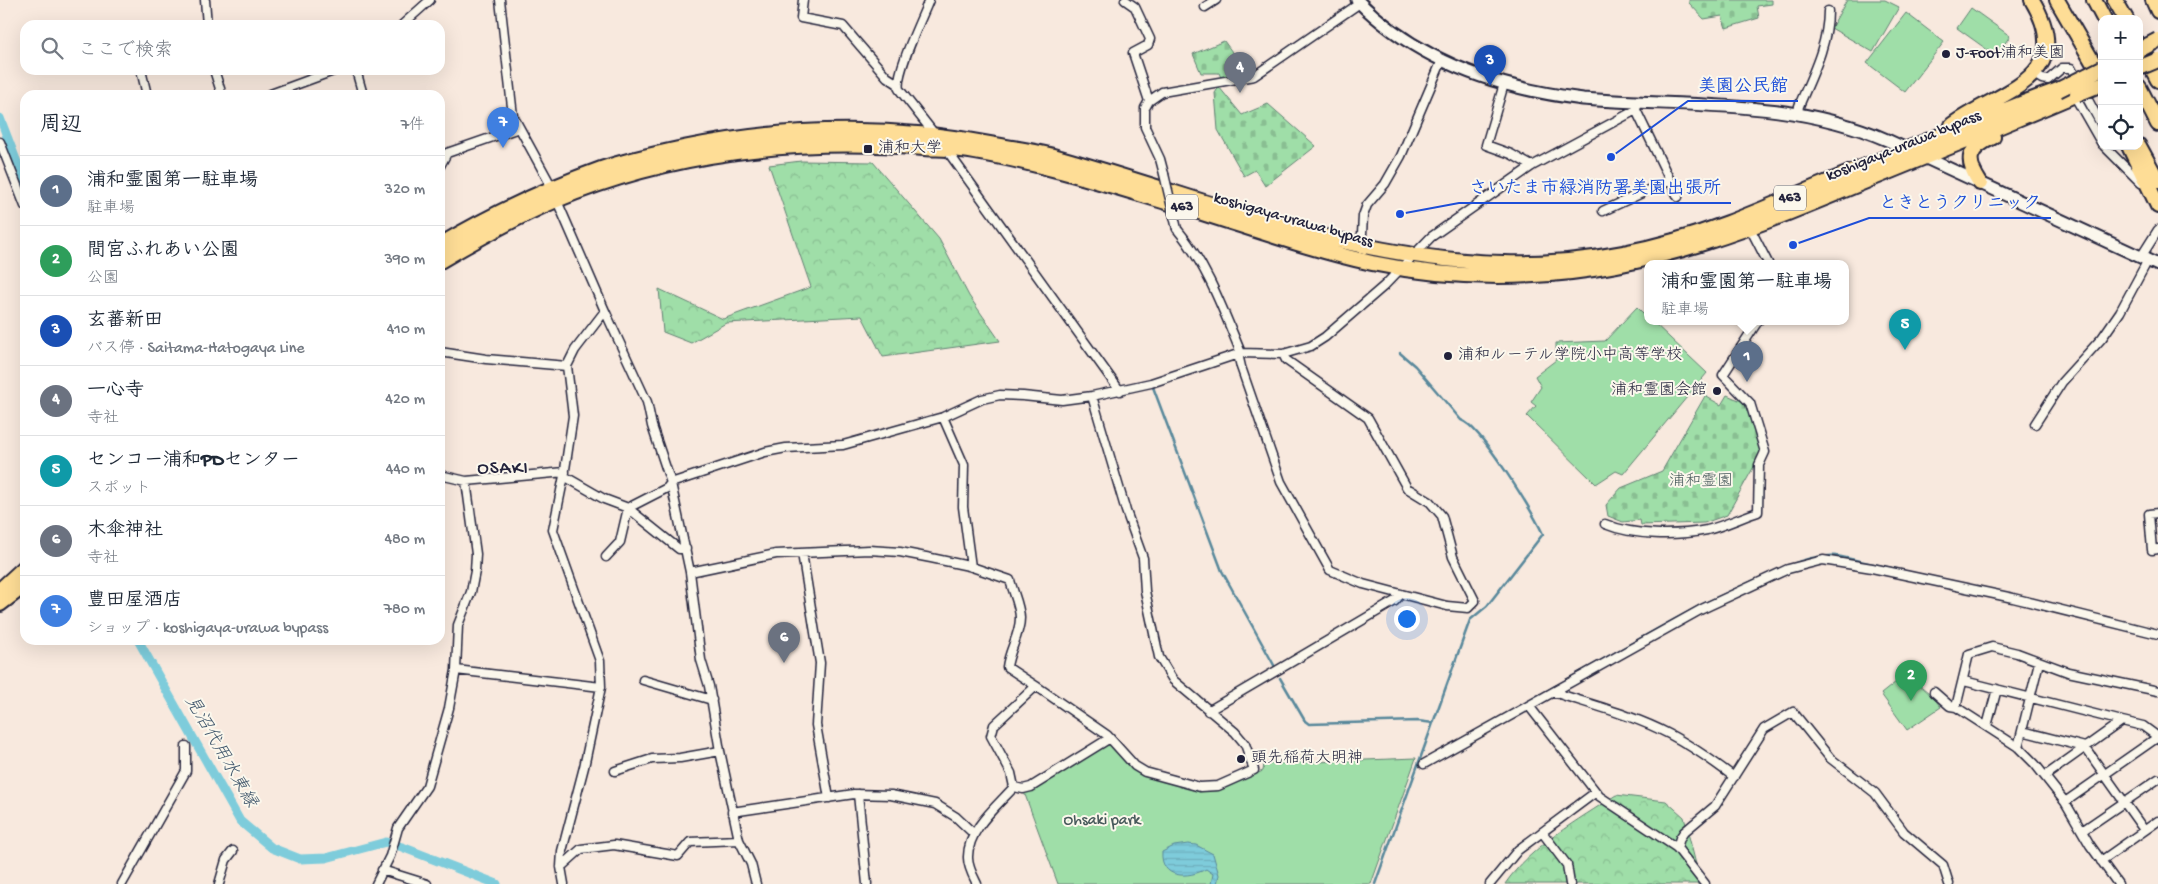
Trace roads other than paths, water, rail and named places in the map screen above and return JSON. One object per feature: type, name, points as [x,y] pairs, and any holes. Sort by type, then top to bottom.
[{"type":"highway","points":[[1936,138],[1965,116],[2014,91],[2034,74],[2043,58],[2046,40],[2042,23],[2032,0]]},
{"type":"highway","points":[[2057,0],[2090,56]]},
{"type":"highway","points":[[2061,0],[2098,71]]},
{"type":"highway","points":[[2094,0],[2102,15]]},
{"type":"highway","points":[[2115,0],[2124,15]]},
{"type":"highway","points":[[2153,0],[2158,11]]},
{"type":"highway","points":[[2143,48],[2158,40]]},
{"type":"highway","points":[[2143,55],[2158,49]]},
{"type":"highway","points":[[2143,52],[2158,80]]},
{"type":"highway","points":[[2143,66],[2158,60]]},
{"type":"highway","points":[[2053,92],[2098,70]]},
{"type":"highway","name":"koshigaya-urawa bypass","points":[[445,258],[554,194],[601,169],[646,156],[707,143],[756,136],[841,130],[936,135],[1056,156],[1297,230],[1357,246],[1412,256],[1506,263],[1551,261],[1626,252],[1671,242],[1727,224],[1908,149],[2098,74]]},
{"type":"highway","name":"koshigaya-urawa bypass","points":[[445,242],[481,221],[554,194],[660,167],[756,149],[826,144],[869,144],[972,152],[1018,160],[1311,247],[1375,263],[1469,275],[1534,275],[1574,272],[1662,255],[1750,228],[2098,86]]},
{"type":"highway","points":[[1980,183],[1973,172],[1970,159],[1973,150],[1978,144],[2076,95]]},
{"type":"highway","points":[[2143,95],[2158,124]]},
{"type":"highway","points":[[2131,150],[2158,206]]},
{"type":"highway","points":[[2141,150],[2158,181]]},
{"type":"highway","points":[[0,590],[20,572]]},
{"type":"highway","points":[[0,604],[20,588]]},
{"type":"main road","points":[[1359,2],[1406,40],[1442,60],[1504,84],[1558,96],[1637,106],[1742,107],[1798,113],[1852,126],[1908,149],[2149,261]]},
{"type":"street","points":[[205,0],[206,20]]},
{"type":"street","points":[[408,20],[430,0]]},
{"type":"street","points":[[500,0],[513,116],[554,194],[647,402],[652,426],[671,483],[690,572],[701,660],[712,700],[732,812],[739,840],[751,864],[756,884]]},
{"type":"street","points":[[802,0],[801,18],[843,26],[887,77],[898,84]]},
{"type":"street","points":[[929,0],[901,70],[898,84],[899,89],[947,150],[1120,391]]},
{"type":"street","points":[[1125,0],[1135,7],[1150,39],[1148,46],[1133,53],[1149,100]]},
{"type":"street","points":[[1205,7],[1216,0]]},
{"type":"street","points":[[1283,354],[1286,360],[1368,418],[1407,488],[1430,502],[1442,516],[1453,557],[1475,601],[1468,608],[1447,606],[1363,584],[1330,570],[1280,482],[1256,414],[1240,353],[1202,266],[1192,247],[1177,229],[1160,159],[1145,127],[1145,108],[1149,100],[1162,92],[1254,76],[1359,2]]},
{"type":"street","points":[[1798,113],[1823,45],[1828,11]]},
{"type":"street","points":[[1357,246],[1362,234],[1363,216],[1367,205],[1385,184],[1401,156],[1442,60]]},
{"type":"street","points":[[2034,74],[2048,80],[2065,66],[2071,68],[2098,119]]},
{"type":"street","points":[[142,75],[146,90]]},
{"type":"street","points":[[216,75],[220,90]]},
{"type":"street","points":[[282,90],[322,75]]},
{"type":"street","points":[[357,75],[362,90]]},
{"type":"street","points":[[1504,84],[1486,145],[1512,154],[1532,166]]},
{"type":"street","points":[[2076,95],[2098,136]]},
{"type":"street","points":[[606,557],[620,542],[628,508],[667,488],[671,483],[765,452],[786,448],[843,445],[943,417],[982,399],[1000,395],[1062,400],[1092,396],[1150,384],[1240,353],[1283,354],[1311,346],[1325,337],[1384,286],[1431,237],[1532,166],[1637,106],[1678,197]]},
{"type":"street","points":[[445,157],[447,153],[519,128]]},
{"type":"street","points":[[0,142],[20,193]]},
{"type":"street","points":[[2108,150],[2136,177],[2158,206]]},
{"type":"street","points":[[2114,150],[2120,163]]},
{"type":"street","points":[[1604,211],[1670,180]]},
{"type":"street","points":[[1750,228],[1766,260]]},
{"type":"street","points":[[2035,424],[2062,382],[2102,338],[2120,312],[2149,261],[2158,230]]},
{"type":"street","points":[[564,884],[560,867],[562,851],[584,766],[601,687],[600,661],[553,530],[573,416],[567,366],[575,350],[605,311]]},
{"type":"street","points":[[1605,524],[1620,530],[1634,532],[1708,530],[1758,512],[1759,465],[1765,452],[1750,403],[1723,375],[1755,325]]},
{"type":"street","points":[[445,353],[486,359],[567,366]]},
{"type":"street","points":[[690,572],[776,554],[869,550],[900,552],[971,567],[1010,580],[1020,618],[1008,656],[1007,667],[1110,738],[1135,766],[1145,772],[1200,787],[1218,786],[1254,770],[1245,744],[1235,732],[1173,680],[1158,657],[1145,591],[1143,558],[1126,511],[1092,396]]},
{"type":"street","points":[[943,417],[964,465],[963,508],[971,567]]},
{"type":"street","points":[[445,476],[466,481],[564,474],[604,499],[628,508],[679,549],[686,549]]},
{"type":"street","points":[[376,884],[392,851],[398,828],[427,786],[449,708],[456,670],[458,625],[471,592],[476,571],[476,554],[466,481]]},
{"type":"street","points":[[2158,513],[2149,514],[2148,520],[2152,550],[2158,549]]},
{"type":"street","points":[[802,553],[820,663],[816,725],[829,798]]},
{"type":"street","points":[[1424,764],[1702,609],[1788,569],[1823,560],[1872,568],[2013,598],[2158,634]]},
{"type":"street","points":[[1208,711],[1395,602],[1401,594]]},
{"type":"street","points":[[1956,707],[1964,681],[1969,654],[1992,647],[2018,653],[2068,672],[2158,691]]},
{"type":"street","points":[[2018,747],[2040,662]]},
{"type":"street","points":[[456,670],[601,687]]},
{"type":"street","points":[[643,680],[712,700]]},
{"type":"street","points":[[1964,681],[2143,726],[2158,737],[2065,802]]},
{"type":"street","points":[[1014,787],[1011,773],[991,736],[992,731],[994,725],[1036,686]]},
{"type":"street","points":[[1987,726],[1997,690]]},
{"type":"street","points":[[1553,692],[1637,720],[1669,734],[1699,751],[1734,777]]},
{"type":"street","points":[[1934,692],[1950,706],[1956,707],[2018,747],[2045,776],[2065,802],[2101,861],[2118,884]]},
{"type":"street","points":[[1529,706],[1596,792],[1677,848],[1705,884]]},
{"type":"street","points":[[1677,848],[1680,838],[1709,814],[1764,729],[1793,712],[1830,758],[1875,793],[1904,832],[1943,865],[1949,884]]},
{"type":"street","points":[[2045,776],[2122,721]]},
{"type":"street","points":[[2022,731],[2085,747],[2144,830]]},
{"type":"street","points":[[1014,787],[1023,789],[1031,787],[1110,738]]},
{"type":"street","points":[[122,884],[186,771],[186,746]]},
{"type":"street","points":[[615,771],[652,760],[680,758],[720,751]]},
{"type":"street","points":[[2082,831],[2158,778]]},
{"type":"street","points":[[977,884],[968,859],[974,834],[1014,787]]},
{"type":"street","points":[[1490,884],[1518,850],[1596,792]]},
{"type":"street","points":[[858,794],[867,884]]},
{"type":"street","points":[[732,812],[858,794],[891,795],[935,804],[956,817],[974,834]]},
{"type":"street","points":[[2101,861],[2158,821]]},
{"type":"street","points":[[1542,832],[1567,866],[1570,884]]},
{"type":"street","points":[[560,867],[581,849],[614,845],[678,856],[690,842],[739,840]]},
{"type":"street","points":[[219,884],[226,860],[233,851]]},
{"type":"street","points":[[382,870],[427,884]]},
{"type":"water","points":[[1196,845],[1213,854],[1219,875],[1217,884],[1211,884],[1213,874],[1206,869],[1184,875],[1170,872],[1166,867],[1162,852],[1174,846]]},
{"type":"waterway","name":"見沼代用水東縁","points":[[0,118],[20,170]]},
{"type":"waterway","points":[[1400,353],[1415,366],[1461,420],[1481,437],[1506,471],[1543,534],[1487,606],[1470,620],[1433,723]]},
{"type":"waterway","points":[[1153,387],[1222,571],[1275,667]]},
{"type":"waterway","points":[[1788,566],[1812,558],[1837,556],[2031,599]]},
{"type":"waterway","points":[[1419,763],[1666,624],[1701,605],[1755,580]]},
{"type":"waterway","name":"見沼代用水東縁","points":[[141,645],[240,821],[272,848],[300,859],[326,858],[386,842],[497,884]]},
{"type":"waterway","points":[[1280,678],[1305,721],[1309,724],[1418,721],[1433,723],[1375,884]]},
{"type":"place","name":"J-Foot浦和美園","points":[[1946,54]]},
{"type":"place","name":"玄蕃新田","points":[[1490,86]]},
{"type":"place","name":"一心寺","points":[[1240,93]]},
{"type":"place","name":"豊田屋酒店","points":[[503,148]]},
{"type":"place","name":"浦和大学","points":[[868,149]]},
{"type":"place","name":"美園公民館","points":[[1611,157]]},
{"type":"place","name":"さいたま市緑消防署美園出張所","points":[[1400,214]]},
{"type":"place","name":"ときとうクリニック","points":[[1793,245]]},
{"type":"place","name":"センコー浦和PDセンター","points":[[1905,350]]},
{"type":"place","name":"浦和ルーテル学院小中高等学校","points":[[1448,356]]},
{"type":"place","name":"浦和霊園第一駐車場","points":[[1747,382]]},
{"type":"place","name":"浦和霊園会館","points":[[1717,391]]},
{"type":"place","name":"木傘神社","points":[[784,663]]},
{"type":"place","name":"間宮ふれあい公園","points":[[1911,701]]},
{"type":"place","name":"頭先稲荷大明神","points":[[1241,759]]},
{"type":"district","name":"OSAKI","points":[[503,469]]},
{"type":"park label","name":"浦和霊園","points":[[1701,482]]},
{"type":"park label","name":"Ohsaki park","points":[[1102,821]]}]
